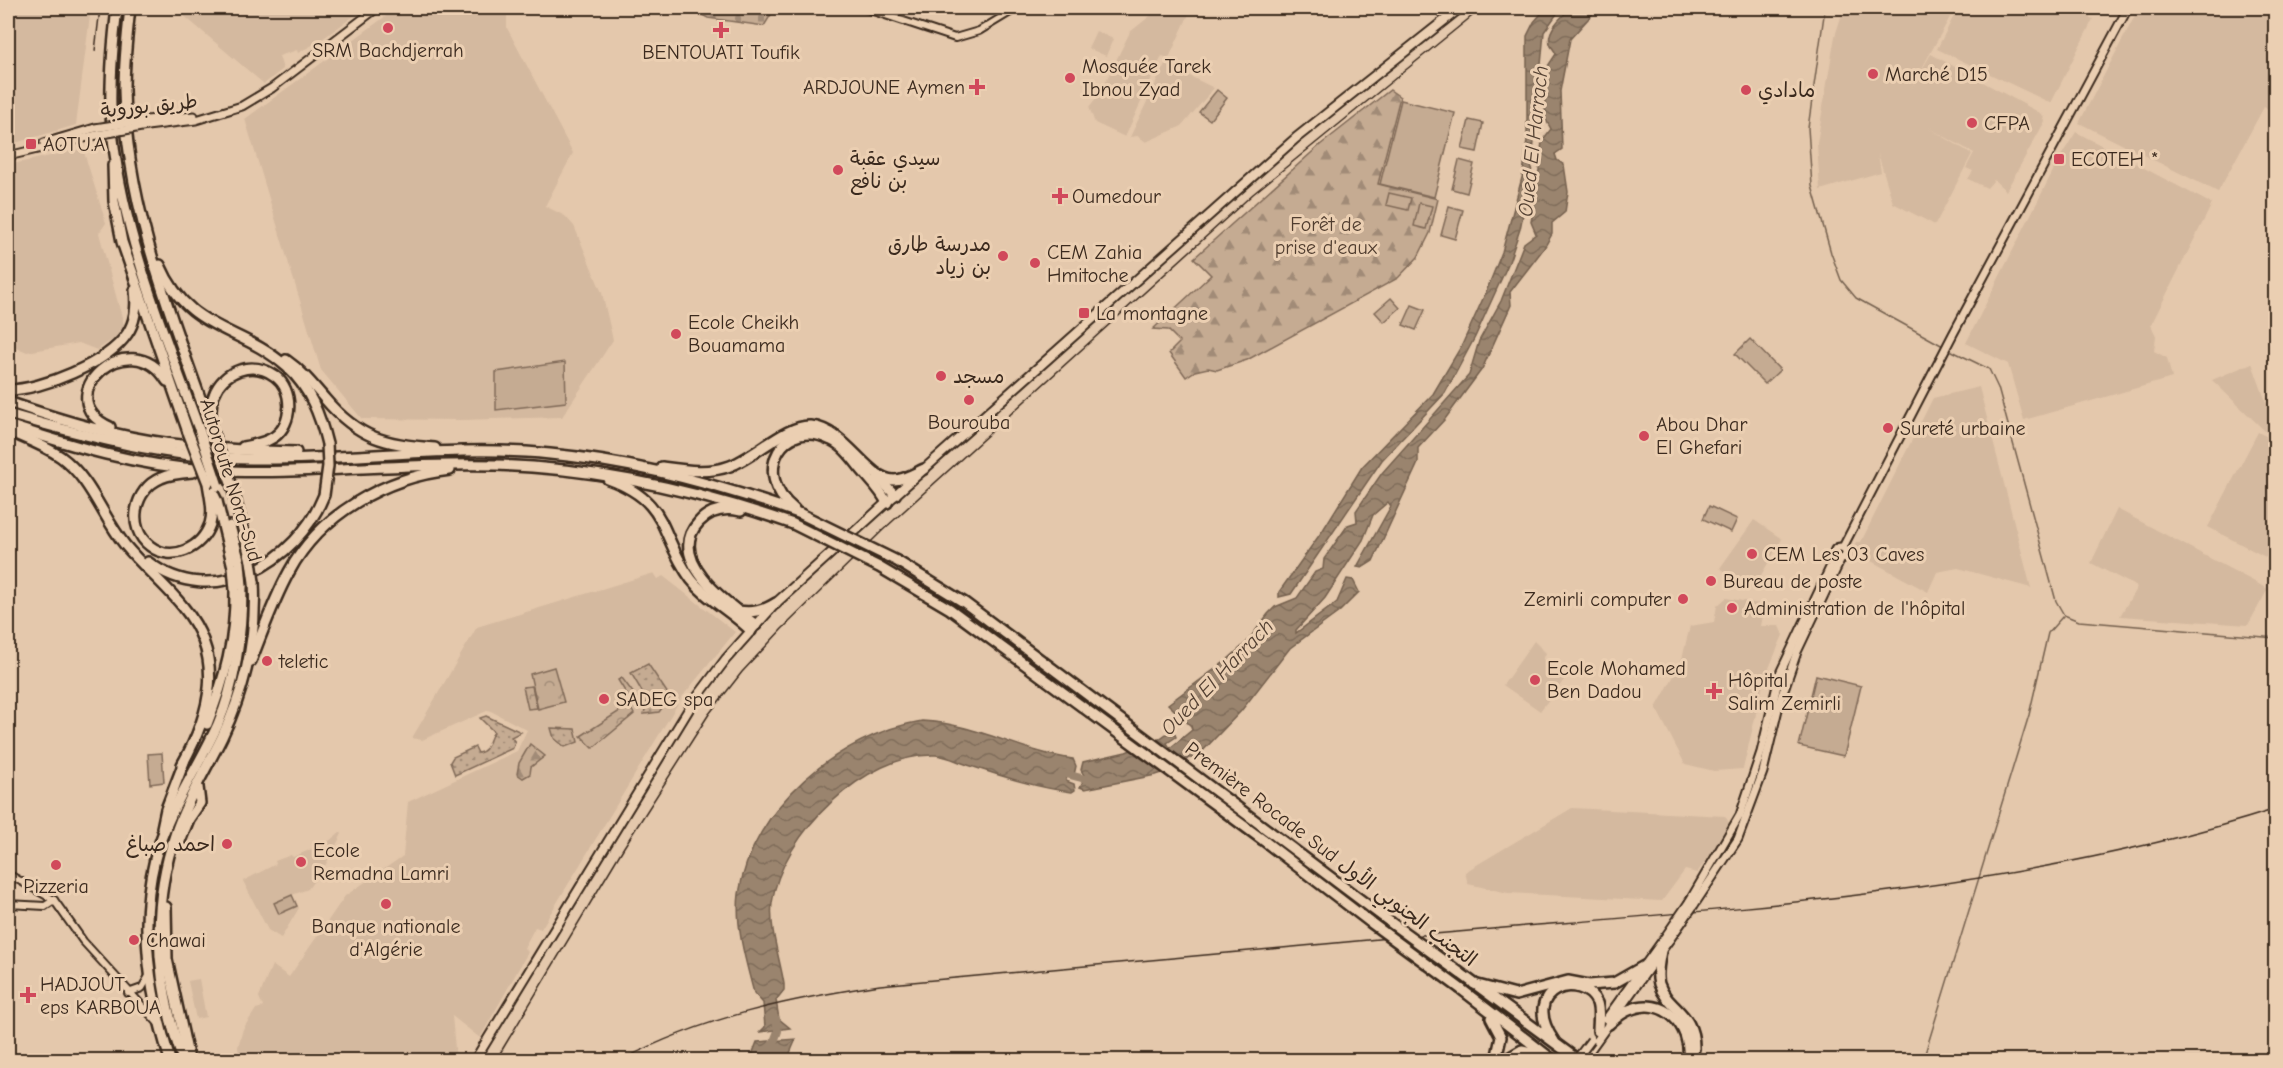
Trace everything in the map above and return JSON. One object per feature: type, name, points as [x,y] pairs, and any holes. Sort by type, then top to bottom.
[{"type":"highway","name":"Autoroute Nord-Sud","points":[[117,8],[112,65],[113,139],[141,264],[218,486],[237,565],[241,635],[229,692],[219,722],[177,801],[156,857],[146,917],[150,975],[159,1023],[170,1060]]},
{"type":"highway","name":"Autoroute Nord-Sud","points":[[130,8],[125,67],[125,112],[135,187],[146,232],[182,349],[232,486],[254,582],[255,607],[252,638],[241,689],[223,735],[177,830],[160,897],[167,1011],[183,1060]]},
{"type":"highway","points":[[8,390],[32,387],[57,379],[97,359],[120,342],[131,328],[136,297],[115,210],[113,139]]},
{"type":"highway","points":[[146,232],[161,269],[183,303],[212,326],[289,362],[339,414],[366,435],[383,441],[412,446],[489,450]]},
{"type":"highway","points":[[130,267],[188,432],[217,501],[237,565]]},
{"type":"highway","points":[[124,544],[156,568],[171,576],[191,581],[224,582],[248,575],[271,563],[292,546],[309,526],[324,495],[328,466],[327,444],[317,409],[300,381],[280,362],[247,342]]},
{"type":"highway","points":[[126,434],[93,417],[86,397],[88,385],[95,375],[119,361],[139,358],[157,366],[168,381],[182,412]]},
{"type":"highway","points":[[212,431],[213,397],[224,378],[237,370],[249,368],[264,370],[275,376],[283,386],[289,403],[283,427],[276,436],[265,442],[232,450]]},
{"type":"highway","points":[[8,402],[77,423],[171,444],[232,450],[361,456]]},
{"type":"highway","name":"Première Rocade Sud التجنب الجنوبي الأول","points":[[8,414],[113,443],[191,456],[252,459],[489,450],[598,460],[682,477],[749,495],[801,514],[897,561],[965,603],[1390,922],[1579,1060]]},
{"type":"highway","name":"Première Rocade Sud التجنب الجنوبي الأول","points":[[8,425],[109,455],[204,470],[259,472],[496,465],[589,472],[694,492],[793,525],[868,561],[950,609],[1263,840],[1553,1060]]},
{"type":"highway","points":[[598,460],[702,471],[727,468],[745,460],[794,428],[810,426],[827,430],[842,439],[895,495]]},
{"type":"highway","points":[[8,430],[42,445],[62,458],[85,480],[124,544],[186,609],[201,635],[209,661],[210,693],[196,740],[182,765],[166,809],[156,857]]},
{"type":"highway","points":[[801,514],[777,491],[773,464],[777,452],[787,442],[810,434],[833,441],[847,453],[887,503]]},
{"type":"highway","points":[[864,462],[883,477],[893,480],[924,469]]},
{"type":"highway","points":[[241,689],[268,615],[290,570],[305,548],[342,512],[374,492],[410,478],[446,470],[496,465]]},
{"type":"highway","points":[[204,470],[160,478],[147,487],[139,498],[135,512],[138,528],[151,546],[161,552],[174,553],[185,551],[203,537],[210,525],[212,510],[208,483]]},
{"type":"highway","points":[[589,472],[631,488],[647,500],[663,523],[692,580],[754,628]]},
{"type":"highway","points":[[754,628],[699,575],[690,558],[688,542],[693,528],[705,516],[717,510],[732,509],[793,525]]},
{"type":"highway","points":[[182,765],[207,724],[228,665],[238,588]]},
{"type":"highway","points":[[737,611],[750,613],[764,610],[776,603]]},
{"type":"highway","points":[[162,950],[189,1060]]},
{"type":"highway","points":[[1661,951],[1658,971],[1660,985],[1689,1023],[1694,1045],[1693,1060]]},
{"type":"highway","points":[[1474,984],[1516,995],[1568,981],[1590,985],[1614,983],[1644,966]]},
{"type":"highway","points":[[1559,1047],[1544,1025],[1542,1011],[1546,998],[1558,989],[1577,988],[1591,994],[1599,1010],[1598,1031]]},
{"type":"highway","points":[[1461,989],[1497,1025],[1501,1043],[1496,1060]]},
{"type":"highway","points":[[1609,1024],[1636,1008],[1651,1006],[1666,1011],[1678,1020],[1687,1036],[1688,1060]]},
{"type":"highway","points":[[1505,1060],[1525,1049],[1553,1060]]},
{"type":"main road","name":"طريق بوروبة","points":[[8,156],[40,147],[56,138],[146,123],[208,116],[242,106],[262,94],[376,8]]},
{"type":"main road","points":[[475,1060],[680,722],[720,667],[776,603],[1290,143],[1460,8]]},
{"type":"main road","points":[[1593,1042],[1598,1031],[1644,966],[1668,938],[1692,904],[1740,815],[1761,752],[1780,673],[1838,558],[1835,549],[1843,547],[1983,278],[2128,8]]},
{"type":"main road","points":[[1579,1060],[1609,1024],[1668,938]]},
{"type":"street","points":[[864,8],[955,38],[979,31],[1017,8]]},
{"type":"street","points":[[8,874],[54,900],[83,941],[128,993],[159,1023]]},
{"type":"street","points":[[8,904],[45,906],[54,900]]},
{"type":"street","points":[[128,993],[142,988],[150,975]]},
{"type":"shaded area","points":[[8,8],[91,8],[76,125],[8,145]]},
{"type":"shaded area","points":[[175,8],[365,8],[318,42],[298,53],[297,50],[279,56],[283,69],[264,84]]},
{"type":"shaded area","points":[[397,8],[507,8],[507,28],[573,153],[545,206],[565,216],[574,226],[602,293],[613,340],[562,417],[462,420],[362,419],[321,370],[245,119]]},
{"type":"shaded area","points":[[1160,8],[1177,8],[1189,14],[1169,58],[1162,56],[1125,137],[1095,123],[1089,107],[1100,93],[1130,32]]},
{"type":"shaded area","points":[[1844,8],[1955,8],[1910,90],[1931,54],[2042,114],[2045,121],[2006,191],[1994,180],[1987,188],[1968,179],[1973,171],[1966,168],[1974,153],[1929,128],[1972,154],[1935,225],[1893,203],[1878,154],[1881,172],[1820,190],[1817,143],[1835,36]]},
{"type":"shaded area","points":[[1958,8],[2070,8],[2093,19],[2051,103],[1937,49]]},
{"type":"shaded area","points":[[2139,8],[2275,8],[2275,113],[2264,107],[2218,192],[2079,123]]},
{"type":"shaded area","points":[[1096,31],[1113,39],[1106,56],[1088,48]]},
{"type":"shaded area","points":[[1165,64],[1214,88],[1182,126],[1146,142],[1138,136],[1130,137]]},
{"type":"shaded area","points":[[2076,132],[2212,204],[2151,325],[2156,336],[2154,351],[2167,358],[2172,378],[2024,420],[2008,364],[1966,343],[2059,159]]},
{"type":"shaded area","points":[[83,149],[106,223],[99,233],[124,325],[115,338],[97,350],[79,343],[27,352],[8,344],[8,165]]},
{"type":"shaded area","points":[[2252,363],[2275,427],[2275,437],[2265,431],[2212,380]]},
{"type":"shaded area","points":[[1979,387],[2031,588],[1958,568],[1937,572],[1928,592],[1862,556],[1863,553],[1853,548],[1856,542],[1861,542],[1933,398]]},
{"type":"shaded area","points":[[2258,432],[2275,441],[2275,562],[2208,527]]},
{"type":"shaded area","points":[[2117,509],[2268,589],[2248,625],[2120,616],[2137,587],[2091,563]]},
{"type":"shaded area","name":"CEM Les 03 Caves","points":[[1754,520],[1782,539],[1753,589],[1720,568]]},
{"type":"shaded area","points":[[654,573],[658,579],[663,576],[735,632],[682,697],[541,929],[535,927],[524,948],[528,952],[480,1038],[452,1016],[456,1060],[240,1060],[238,1047],[243,1029],[256,1009],[263,1007],[259,997],[272,965],[289,977],[345,896],[403,856],[408,802],[517,751],[527,730],[489,710],[422,740],[412,738],[477,627]]},
{"type":"shaded area","name":"Hôpital Salim Zemirli","points":[[1726,598],[1765,605],[1761,626],[1779,626],[1783,635],[1764,680],[1743,769],[1714,771],[1685,764],[1656,708],[1681,663],[1690,626],[1714,622],[1717,606]]},
{"type":"shaded area","name":"Ecole Mohamed Ben Dadou","points":[[1534,641],[1546,653],[1543,660],[1550,665],[1556,663],[1568,675],[1540,711],[1503,685]]},
{"type":"shaded area","points":[[1572,808],[1725,816],[1731,826],[1697,873],[1685,870],[1662,901],[1508,893],[1468,884],[1465,872]]},
{"type":"shaded area","points":[[340,832],[342,834],[326,864],[308,889],[292,895],[299,908],[281,938],[268,930],[243,881],[276,864],[275,861],[291,855],[293,857],[328,842]]},
{"type":"shaded area","points":[[199,979],[206,1017],[196,1019],[188,981]]},
{"type":"green space","points":[[688,8],[775,8],[764,26],[708,18]]},
{"type":"green space","points":[[1217,90],[1227,98],[1210,120],[1199,112]]},
{"type":"green space","name":"Forêt de prise d'eaux","points":[[1390,90],[1400,97],[1378,184],[1438,199],[1430,233],[1418,257],[1398,278],[1247,360],[1217,370],[1208,368],[1195,371],[1186,377],[1169,353],[1180,342],[1168,330],[1153,329],[1211,275],[1194,258],[1320,145]]},
{"type":"green space","points":[[1401,100],[1455,113],[1434,197],[1380,184]]},
{"type":"green space","points":[[1469,120],[1483,123],[1477,152],[1462,149]]},
{"type":"green space","points":[[1459,160],[1474,164],[1467,193],[1452,189]]},
{"type":"green space","points":[[1389,193],[1411,198],[1408,210],[1386,205]]},
{"type":"green space","points":[[1419,203],[1432,206],[1426,229],[1414,226]]},
{"type":"green space","points":[[1449,206],[1463,210],[1455,239],[1441,235]]},
{"type":"green space","points":[[1391,298],[1400,308],[1384,322],[1375,312]]},
{"type":"green space","points":[[1412,305],[1425,310],[1416,330],[1403,325]]},
{"type":"green space","points":[[1750,339],[1780,370],[1765,384],[1735,354]]},
{"type":"green space","points":[[565,362],[566,402],[496,410],[496,372]]},
{"type":"green space","points":[[1709,506],[1737,519],[1731,532],[1703,519]]},
{"type":"green space","points":[[648,664],[670,697],[659,712],[644,714],[647,700],[631,673]]},
{"type":"green space","points":[[554,667],[564,702],[538,709],[530,674]]},
{"type":"green space","points":[[1816,675],[1861,686],[1844,756],[1799,746]]},
{"type":"green space","points":[[622,678],[640,702],[634,706],[618,680]]},
{"type":"green space","points":[[532,686],[537,708],[528,709],[523,687]]},
{"type":"green space","points":[[629,705],[634,714],[593,748],[581,736]]},
{"type":"green space","points":[[486,716],[521,732],[511,737],[515,742],[513,748],[455,775],[450,762],[453,757],[475,747],[478,753],[482,752],[487,747],[494,732],[480,718]]},
{"type":"green space","points":[[551,728],[575,729],[578,742],[565,747],[554,738]]},
{"type":"green space","points":[[530,744],[545,756],[531,767],[530,774],[523,778],[517,774],[519,763]]},
{"type":"green space","points":[[162,753],[164,782],[150,784],[148,754]]},
{"type":"green space","points":[[292,895],[297,906],[279,914],[274,903]]},
{"type":"water","points":[[1546,8],[1561,8],[1544,32],[1531,175],[1520,229],[1509,262],[1475,337],[1445,393],[1382,460],[1291,594],[1279,597],[1279,592],[1323,530],[1362,467],[1433,394],[1462,345],[1502,252],[1523,174],[1527,140],[1527,36],[1534,22]]},
{"type":"water","points":[[1571,8],[1598,8],[1570,39],[1560,91],[1562,149],[1555,154],[1557,160],[1564,165],[1568,192],[1565,212],[1552,223],[1552,234],[1544,248],[1510,292],[1511,305],[1482,369],[1445,419],[1418,448],[1418,463],[1373,561],[1362,568],[1357,567],[1391,506],[1388,502],[1373,515],[1363,540],[1325,598],[1296,630],[1296,633],[1337,602],[1347,579],[1353,580],[1359,592],[1339,612],[1290,648],[1241,711],[1196,758],[1189,758],[1174,769],[1156,775],[1085,789],[1080,787],[1085,777],[1081,770],[1083,762],[1126,752],[1159,739],[1169,732],[1174,732],[1176,737],[1167,743],[1170,748],[1192,730],[1191,726],[1168,704],[1227,660],[1247,642],[1275,607],[1297,598],[1315,572],[1323,569],[1324,559],[1348,525],[1357,522],[1356,511],[1382,473],[1469,375],[1479,341],[1501,301],[1524,243],[1536,234],[1531,222],[1542,141],[1551,129],[1545,118],[1545,87],[1548,66],[1556,54],[1549,41],[1555,25]]},
{"type":"water","points":[[922,721],[961,727],[1073,759],[1076,766],[1074,775],[1067,775],[1066,781],[1074,784],[1075,790],[1072,792],[1034,785],[936,755],[909,758],[882,767],[831,802],[809,825],[779,877],[771,913],[784,990],[776,1000],[779,1019],[790,1028],[760,1032],[765,1027],[763,1003],[754,993],[742,944],[738,906],[747,862],[761,833],[781,805],[804,780],[831,759],[861,741],[891,729]]},
{"type":"water","points":[[796,1039],[787,1060],[750,1060],[757,1042]]},
{"type":"waterway","points":[[1825,8],[1808,128],[1812,186],[1831,253],[1841,280],[1856,298],[1943,346]]},
{"type":"waterway","points":[[1950,350],[1989,369],[1998,388],[2056,601],[2064,615],[2079,621],[2276,638]]},
{"type":"waterway","points":[[1923,1060],[2029,715],[2048,633],[2063,616]]},
{"type":"waterway","name":"Oued El Harrach","points":[[1062,773],[1093,781]]},
{"type":"waterway","name":"Oued El Harrach","points":[[767,1060],[778,1031],[776,1019]]},
{"type":"railway","points":[[95,51],[100,8]]},
{"type":"railway","points":[[496,1060],[624,847],[709,714],[742,672],[782,629],[883,530],[1253,194],[1482,8]]},
{"type":"railway","points":[[622,1060],[653,1045],[715,1021],[780,1004],[880,985],[1706,911],[1898,890],[1994,876],[2089,858],[2183,836],[2276,809]]},
{"type":"place","name":"SRM Bachdjerrah","points":[[388,28]]},
{"type":"place","name":"BENTOUATI Toufik","points":[[721,30]]},
{"type":"place","name":"Marché D15","points":[[1873,74]]},
{"type":"place","name":"Mosquée Tarek Ibnou Zyad","points":[[1070,78]]},
{"type":"place","name":"ARDJOUNE Aymen","points":[[977,87]]},
{"type":"place","name":"مادادي","points":[[1746,90]]},
{"type":"place","name":"CFPA","points":[[1972,123]]},
{"type":"place","name":"AOTU.A","points":[[31,144]]},
{"type":"place","name":"ECOTEH *","points":[[2059,159]]},
{"type":"place","name":"سيدي عقبة بن نافع","points":[[838,170]]},
{"type":"place","name":"Oumedour","points":[[1060,196]]},
{"type":"place","name":"مدرسة طارق بن زياد","points":[[1003,256]]},
{"type":"place","name":"CEM Zahia Hmitoche","points":[[1035,263]]},
{"type":"place","name":"La montagne","points":[[1084,313]]},
{"type":"place","name":"Ecole Cheikh Bouamama","points":[[676,334]]},
{"type":"place","name":"مسجد","points":[[941,376]]},
{"type":"place","name":"Bourouba","points":[[969,400]]},
{"type":"place","name":"Sureté urbaine","points":[[1888,428]]},
{"type":"place","name":"Abou Dhar El Ghefari","points":[[1644,436]]},
{"type":"place","name":"CEM Les 03 Caves","points":[[1752,554]]},
{"type":"place","name":"Bureau de poste","points":[[1711,581]]},
{"type":"place","name":"Zemirli computer","points":[[1683,599]]},
{"type":"place","name":"Administration de l'hôpital","points":[[1732,608]]},
{"type":"place","name":"teletic","points":[[267,661]]},
{"type":"place","name":"Ecole Mohamed Ben Dadou","points":[[1535,680]]},
{"type":"place","name":"Hôpital Salim Zemirli","points":[[1714,691]]},
{"type":"place","name":"SADEG spa","points":[[604,699]]},
{"type":"place","name":"احمد صباغ","points":[[227,844]]},
{"type":"place","name":"Ecole Remadna Lamri","points":[[301,862]]},
{"type":"place","name":"Pizzeria","points":[[56,865]]},
{"type":"place","name":"Banque nationale d'Algérie","points":[[386,904]]},
{"type":"place","name":"Chawai","points":[[134,940]]},
{"type":"place","name":"HADJOUT eps KARBOUA","points":[[28,995]]}]
